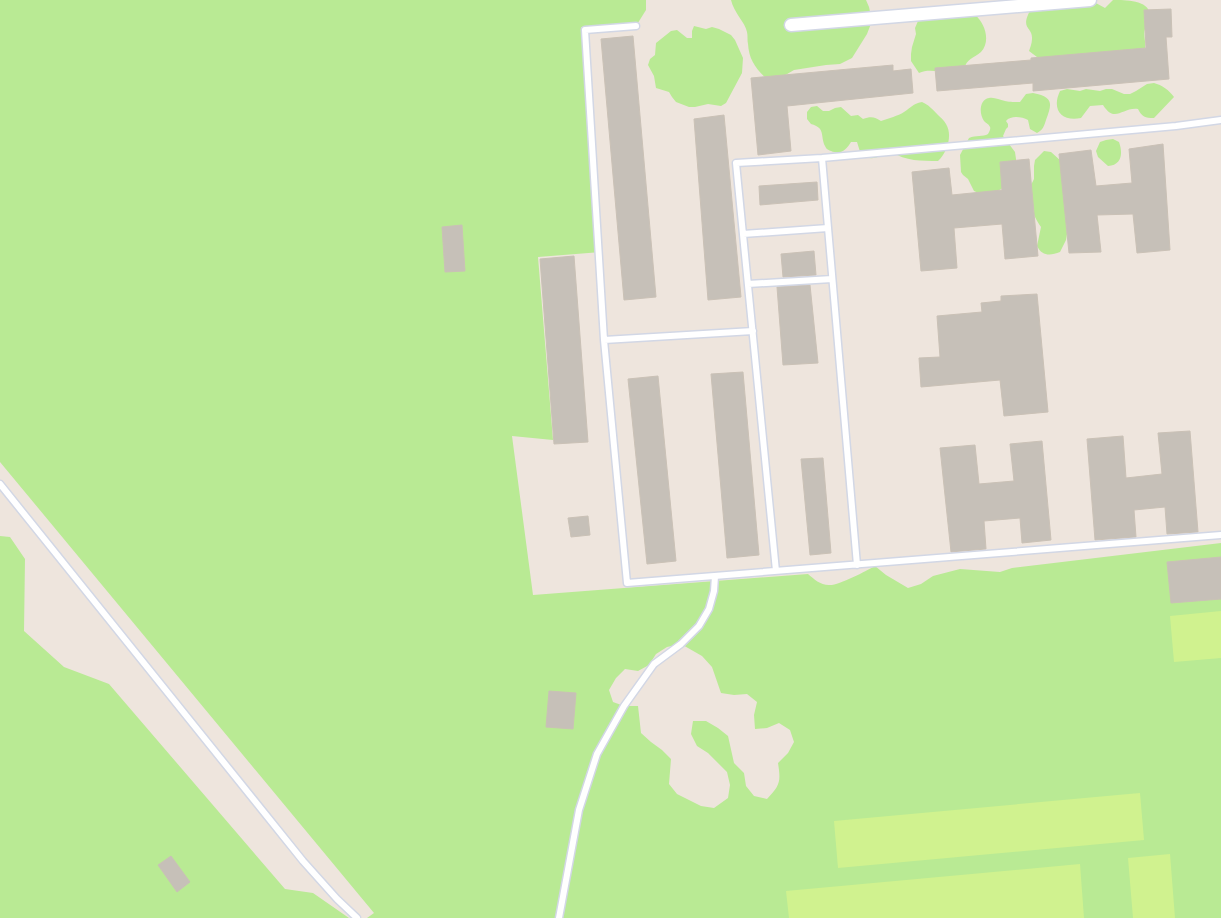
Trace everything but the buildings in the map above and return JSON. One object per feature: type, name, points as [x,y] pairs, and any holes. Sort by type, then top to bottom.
[{"type":"street","points":[[791,25],[1090,0]]},
{"type":"lane","points":[[636,26],[585,30],[604,340],[627,584],[1221,535]]},
{"type":"lane","points":[[776,571],[736,163],[822,158],[1176,126],[1221,120]]},
{"type":"lane","points":[[822,158],[857,564]]},
{"type":"lane","points":[[743,234],[828,228]]},
{"type":"lane","points":[[748,284],[832,279]]},
{"type":"lane","points":[[604,340],[753,331]]},
{"type":"lane","points":[[0,484],[303,862],[337,900],[357,918]]},
{"type":"lane","points":[[559,918],[579,810],[597,754],[624,706],[654,664],[699,626],[709,609],[714,591],[715,576]]},
{"type":"green space","points":[[0,0],[646,0],[646,10],[636,26],[581,27],[601,252],[538,257],[553,440],[512,436],[533,595],[808,574],[820,583],[833,585],[875,566],[908,588],[921,584],[933,576],[960,569],[1000,572],[1012,568],[1221,543],[1221,918],[367,918],[374,913],[0,462]],"holes":[[[681,644],[702,656],[712,667],[721,693],[747,694],[757,702],[754,715],[755,729],[767,728],[779,723],[790,730],[794,742],[788,753],[778,763],[778,783],[767,799],[754,796],[746,786],[744,773],[734,763],[728,736],[706,721],[693,721],[691,734],[697,746],[708,753],[727,772],[730,785],[728,798],[714,808],[701,806],[677,794],[669,784],[671,759],[641,733],[638,706],[624,706],[613,702],[609,690],[616,678],[625,669],[638,671],[649,665],[656,654],[667,647]]]},
{"type":"green space","points":[[731,0],[866,0],[872,21],[867,34],[852,58],[840,64],[794,70],[782,77],[766,78],[751,59],[746,28],[734,9]]},
{"type":"green space","points":[[1113,0],[1141,3],[1148,9],[1150,14],[1144,31],[1145,48],[1041,60],[1029,51],[1032,35],[1026,21],[1031,9],[1094,2],[1105,8]]},
{"type":"green space","points":[[975,15],[979,18],[986,32],[986,43],[981,52],[965,65],[964,69],[959,71],[924,71],[919,73],[911,61],[912,47],[916,34],[915,28],[918,21],[923,16]]},
{"type":"green space","points":[[694,26],[706,29],[712,27],[731,35],[743,58],[742,73],[726,103],[721,106],[708,104],[689,107],[676,102],[669,92],[656,88],[654,76],[648,65],[650,59],[655,55],[656,43],[671,31],[677,30],[687,38],[692,38]]},
{"type":"green space","points":[[1154,83],[1165,88],[1174,97],[1154,118],[1144,116],[1138,109],[1115,114],[1111,113],[1103,105],[1090,106],[1081,118],[1074,119],[1064,116],[1058,109],[1057,104],[1060,91],[1067,89],[1100,91],[1112,89],[1124,94],[1130,94],[1147,84]]},
{"type":"green space","points":[[1033,93],[1045,97],[1050,102],[1043,128],[1037,133],[1030,129],[1026,119],[1014,117],[1008,119],[1006,121],[1008,127],[1003,136],[1015,152],[1017,166],[1003,188],[994,193],[981,194],[974,191],[968,179],[961,172],[960,155],[969,138],[986,135],[990,130],[990,127],[981,115],[983,101],[995,98],[1020,102],[1026,94]]},
{"type":"green space","points":[[922,102],[942,119],[948,128],[948,144],[938,161],[908,159],[892,152],[870,158],[861,155],[857,142],[851,142],[840,152],[831,151],[825,146],[821,130],[807,119],[807,112],[811,107],[817,106],[823,111],[841,107],[851,116],[858,115],[863,119],[873,117],[881,121],[899,115]]},
{"type":"green space","points":[[1113,139],[1119,142],[1121,154],[1119,161],[1108,166],[1098,157],[1096,151],[1100,142]]},
{"type":"green space","points":[[1044,151],[1051,152],[1061,161],[1067,234],[1060,252],[1053,254],[1041,252],[1037,246],[1041,227],[1034,215],[1033,203],[1029,197],[1034,179],[1035,160]]},
{"type":"green space","points":[[0,536],[10,537],[25,559],[24,631],[64,667],[109,684],[285,889],[313,893],[349,918],[0,918]]},
{"type":"green space","points":[[1221,611],[1221,658],[1174,662],[1170,616]]},
{"type":"green space","points":[[1140,793],[1144,840],[838,868],[834,821]]},
{"type":"green space","points":[[1170,854],[1175,918],[1133,918],[1128,858]]},
{"type":"green space","points":[[1080,864],[1084,918],[789,918],[786,891]]}]
